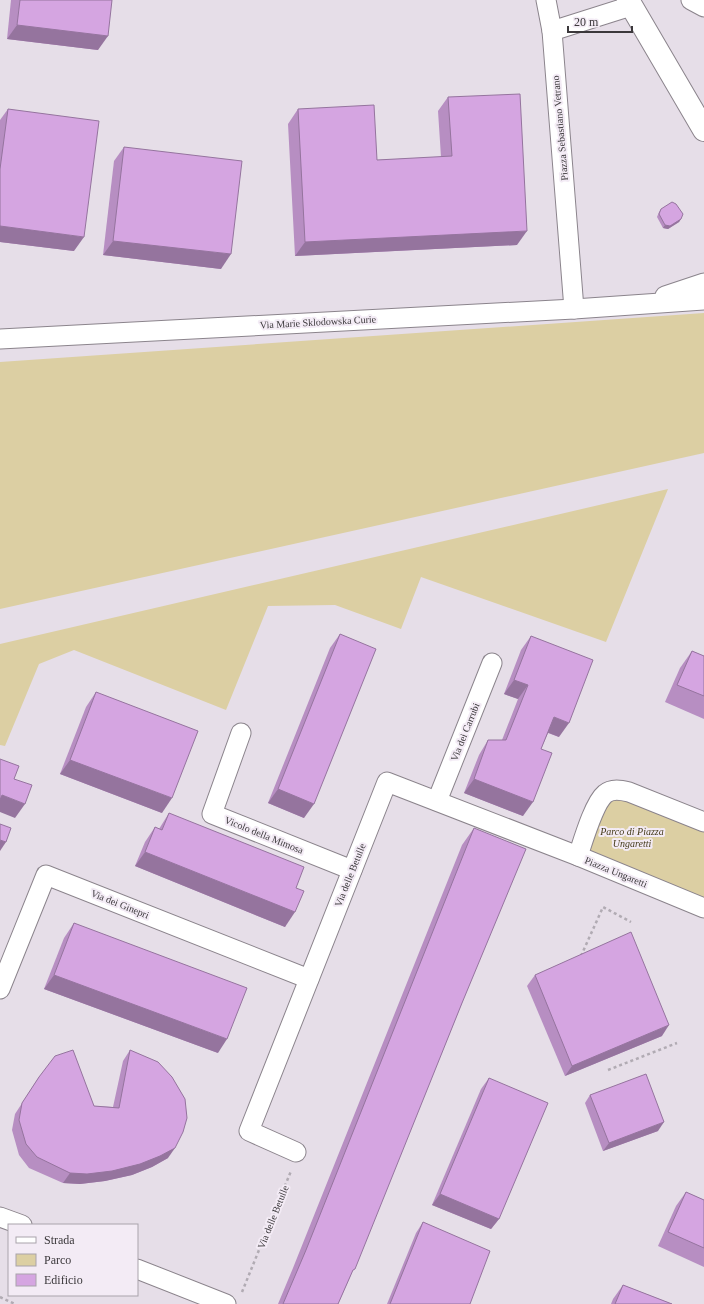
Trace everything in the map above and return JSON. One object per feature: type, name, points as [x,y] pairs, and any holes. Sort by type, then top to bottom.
[{"type":"street","name":"Piazza Sebastiano Vetrano","points":[[546,0],[552,31],[574,309]]},
{"type":"street","points":[[691,0],[704,7]]},
{"type":"street","points":[[552,31],[630,3],[704,130]]},
{"type":"street","name":"Via Marie Sklodowska Curie","points":[[636,305],[704,283]]},
{"type":"street","name":"Via Marie Sklodowska Curie","points":[[0,339],[574,309],[704,300]]},
{"type":"street","name":"Via dei Carrubi","points":[[437,801],[492,663]]},
{"type":"street","name":"Vicolo della Mimosa","points":[[241,733],[212,814],[352,870]]},
{"type":"street","name":"Via delle Betulle","points":[[291,1160],[249,1131],[387,782],[578,856]]},
{"type":"street","name":"Piazza Ungaretti","points":[[704,822],[629,792],[617,790],[606,793],[598,803],[578,856],[704,908]]},
{"type":"street","name":"Via dei Ginepri","points":[[0,989],[46,875],[309,979]]},
{"type":"street","points":[[0,1217],[19,1224]]},
{"type":"street","points":[[138,1269],[233,1300]]},
{"type":"path","points":[[581,961],[581,954],[603,907],[631,922]]},
{"type":"path","points":[[608,1070],[677,1043]]},
{"type":"path","name":"Via delle Betulle","points":[[233,1300],[292,1170],[291,1160]]},
{"type":"path","points":[[0,1297],[15,1304]]},
{"type":"green space","points":[[704,313],[704,453],[0,609],[0,362]]},
{"type":"green space","points":[[668,489],[606,642],[421,577],[401,629],[335,605],[268,606],[226,710],[74,650],[39,664],[5,746],[0,745],[0,644]]},
{"type":"green space","name":"Parco di Piazza Ungaretti","points":[[617,790],[704,828],[704,906],[573,854]]},
{"type":"building","points":[[20,0],[112,0],[108,36],[17,25]]},
{"type":"building","points":[[520,94],[527,231],[305,242],[298,109],[374,105],[377,160],[452,156],[448,97]]},
{"type":"building","points":[[8,109],[99,121],[84,237],[0,226],[0,169]]},
{"type":"building","points":[[124,147],[242,161],[231,254],[113,241]]},
{"type":"building","points":[[672,202],[676,204],[683,214],[681,219],[670,226],[665,225],[659,214],[661,209]]},
{"type":"building","points":[[340,634],[376,649],[314,804],[278,789]]},
{"type":"building","points":[[531,636],[593,660],[569,723],[554,717],[541,749],[552,753],[533,802],[474,779],[488,740],[506,740],[528,685],[514,680]]},
{"type":"building","points":[[692,651],[704,656],[704,696],[677,685]]},
{"type":"building","points":[[96,692],[198,731],[172,798],[70,760]]},
{"type":"building","points":[[0,759],[19,766],[14,779],[32,785],[25,804],[2,795],[0,800]]},
{"type":"building","points":[[169,813],[304,867],[296,888],[304,891],[295,912],[145,852],[155,827],[162,830]]},
{"type":"building","points":[[0,824],[11,828],[6,842],[0,840]]},
{"type":"building","points":[[474,828],[526,849],[462,1003],[355,1269],[353,1270],[338,1304],[283,1304],[306,1250]]},
{"type":"building","points":[[74,923],[247,988],[227,1039],[54,975]]},
{"type":"building","points":[[631,932],[669,1025],[572,1066],[535,975]]},
{"type":"building","points":[[73,1050],[94,1106],[119,1108],[130,1050],[158,1062],[172,1077],[185,1099],[187,1118],[183,1132],[175,1148],[140,1164],[112,1171],[87,1174],[70,1173],[37,1157],[26,1144],[19,1120],[22,1103],[55,1056]]},
{"type":"building","points":[[646,1074],[664,1122],[609,1143],[590,1095]]},
{"type":"building","points":[[489,1078],[548,1103],[499,1219],[440,1194]]},
{"type":"building","points":[[686,1192],[704,1200],[704,1248],[668,1232]]},
{"type":"building","points":[[423,1222],[490,1251],[470,1304],[390,1304]]},
{"type":"building","points":[[623,1285],[672,1304],[615,1304]]}]
